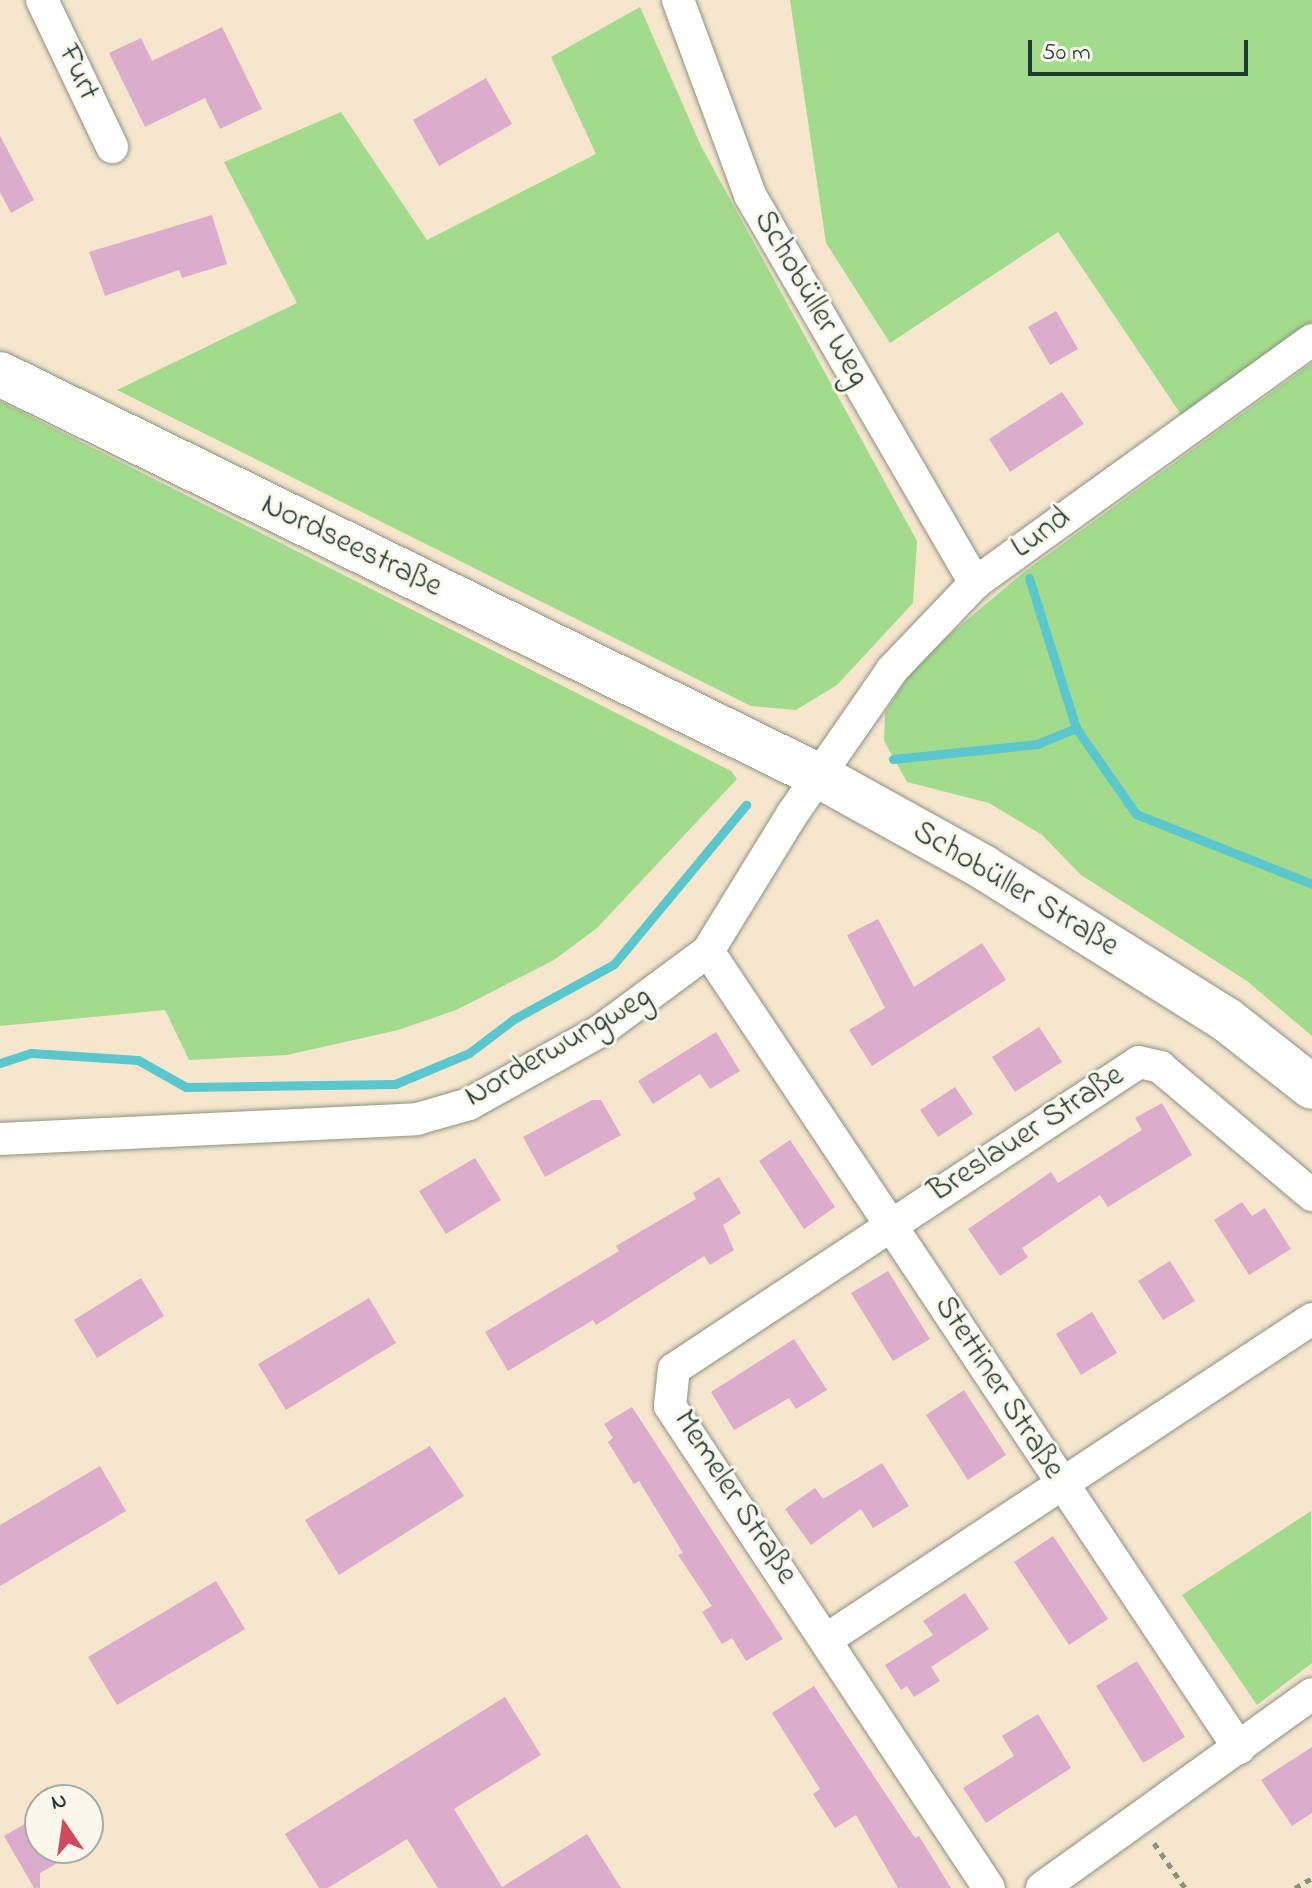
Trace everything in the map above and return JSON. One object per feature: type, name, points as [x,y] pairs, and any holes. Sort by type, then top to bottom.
[{"type":"main road","name":"Nordseestraße","points":[[0,374],[701,720]]},
{"type":"main road","name":"Schobüller Straße","points":[[701,720],[819,776],[983,867],[1227,1020],[1312,1087]]},
{"type":"street","name":"Furt","points":[[42,0],[112,147]]},
{"type":"street","name":"Schobüller Weg","points":[[678,0],[750,195],[975,583]]},
{"type":"street","name":"Lund","points":[[819,776],[892,670],[975,583],[1312,340]]},
{"type":"street","name":"Norderwungweg","points":[[0,1139],[417,1119],[469,1104],[600,1031],[708,951],[819,776]]},
{"type":"street","name":"Stettiner Straße","points":[[708,951],[1062,1487],[1239,1748]]},
{"type":"street","name":"Breslauer Straße","points":[[891,1224],[1139,1062],[1160,1067],[1312,1195]]},
{"type":"street","name":"Memeler Straße","points":[[891,1224],[674,1369],[670,1406],[989,1888]]},
{"type":"street","points":[[827,1639],[1062,1487],[1312,1319]]},
{"type":"street","points":[[1042,1888],[1140,1822],[1312,1694]]},
{"type":"path","points":[[1140,1822],[1185,1888]]},
{"type":"path","points":[[1295,1888],[1312,1878]]},
{"type":"green space","points":[[790,0],[1312,0],[1312,322],[1182,416],[1058,232],[890,343],[826,243]]},
{"type":"green space","points":[[640,7],[701,146],[917,541],[913,603],[837,685],[796,710],[751,706],[117,390],[297,303],[224,162],[341,112],[427,240],[596,154],[551,57]]},
{"type":"green space","points":[[1312,363],[1312,1036],[1247,981],[1081,875],[1042,835],[989,803],[907,782],[884,741],[885,713],[917,662],[1024,572]]},
{"type":"green space","points":[[0,401],[731,771],[737,779],[597,928],[554,960],[456,1010],[398,1030],[287,1055],[189,1060],[165,1010],[0,1026]]},
{"type":"green space","points":[[1311,1511],[1312,1663],[1257,1705],[1182,1595]]},
{"type":"building","points":[[222,27],[262,109],[220,129],[205,98],[145,127],[109,53],[141,38],[152,61]]},
{"type":"building","points":[[486,78],[512,124],[439,166],[413,120]]},
{"type":"building","points":[[0,136],[34,200],[11,213],[0,192]]},
{"type":"building","points":[[212,215],[227,264],[182,278],[179,270],[105,296],[89,252]]},
{"type":"building","points":[[1056,311],[1078,349],[1050,365],[1028,327]]},
{"type":"building","points":[[1062,392],[1084,424],[1010,472],[989,439]]},
{"type":"building","points":[[878,919],[914,987],[982,943],[1006,980],[872,1066],[849,1030],[885,1008],[847,935]]},
{"type":"building","points":[[1039,1027],[1062,1062],[1015,1092],[992,1057]]},
{"type":"building","points":[[716,1032],[740,1071],[710,1089],[700,1074],[653,1104],[638,1081]]},
{"type":"building","points":[[955,1087],[973,1114],[938,1137],[920,1110]]},
{"type":"building","points":[[592,1100],[601,1100],[621,1135],[545,1177],[523,1137]]},
{"type":"building","points":[[1162,1103],[1192,1155],[1108,1207],[1100,1195],[1022,1248],[1028,1257],[1000,1276],[968,1229],[1051,1172],[1058,1183],[1142,1130],[1135,1118]]},
{"type":"building","points":[[790,1140],[835,1207],[804,1229],[759,1161]]},
{"type":"building","points":[[475,1158],[501,1200],[446,1234],[419,1191]]},
{"type":"building","points":[[719,1177],[741,1213],[723,1225],[734,1250],[710,1265],[704,1256],[596,1325],[593,1320],[508,1371],[485,1332],[619,1251],[616,1246],[696,1199],[693,1193]]},
{"type":"building","points":[[1242,1202],[1252,1216],[1265,1208],[1291,1249],[1249,1275],[1214,1220]]},
{"type":"building","points":[[1170,1261],[1195,1301],[1163,1320],[1138,1281]]},
{"type":"building","points":[[888,1271],[930,1339],[893,1361],[851,1293]]},
{"type":"building","points":[[141,1278],[164,1316],[97,1358],[74,1320]]},
{"type":"building","points":[[369,1298],[396,1343],[286,1410],[258,1364]]},
{"type":"building","points":[[1092,1312],[1117,1353],[1081,1375],[1056,1334]]},
{"type":"building","points":[[794,1339],[827,1390],[796,1409],[789,1398],[734,1430],[711,1392]]},
{"type":"building","points":[[964,1390],[1006,1455],[968,1480],[926,1415]]},
{"type":"building","points":[[632,1407],[783,1639],[746,1661],[732,1638],[722,1644],[702,1612],[712,1606],[678,1555],[683,1553],[639,1481],[634,1484],[608,1442],[613,1438],[604,1424]]},
{"type":"building","points":[[430,1446],[464,1496],[339,1575],[305,1520]]},
{"type":"building","points":[[882,1463],[909,1506],[873,1528],[861,1509],[811,1545],[785,1509],[815,1488],[823,1499]]},
{"type":"building","points":[[100,1466],[126,1511],[0,1586],[0,1525]]},
{"type":"building","points":[[1053,1536],[1108,1619],[1069,1645],[1014,1562]]},
{"type":"building","points":[[216,1581],[245,1629],[117,1705],[88,1657]]},
{"type":"building","points":[[965,1593],[989,1629],[931,1667],[940,1681],[914,1697],[907,1686],[901,1690],[885,1665],[933,1635],[923,1621]]},
{"type":"building","points":[[1137,1661],[1185,1737],[1143,1763],[1096,1686]]},
{"type":"building","points":[[814,1686],[915,1838],[919,1836],[951,1888],[898,1888],[856,1815],[835,1828],[813,1794],[820,1789],[772,1713]]},
{"type":"building","points":[[505,1697],[541,1755],[454,1809],[502,1887],[587,1834],[621,1888],[438,1888],[407,1839],[328,1888],[319,1888],[285,1834]]},
{"type":"building","points":[[1038,1714],[1071,1768],[986,1823],[963,1788],[1014,1756],[1002,1736]]},
{"type":"building","points":[[1312,1747],[1312,1813],[1292,1826],[1261,1780]]},
{"type":"building","points":[[24,1824],[24,1864],[56,1864],[40,1873],[40,1888],[34,1888],[4,1836]]},
{"type":"waterway","points":[[1029,578],[1076,728],[1136,814],[1312,884]]},
{"type":"waterway","points":[[893,759],[1037,744],[1076,728]]},
{"type":"waterway","points":[[0,1063],[31,1053],[138,1060],[186,1087],[395,1084],[469,1053],[514,1019],[614,964],[746,805]]}]
